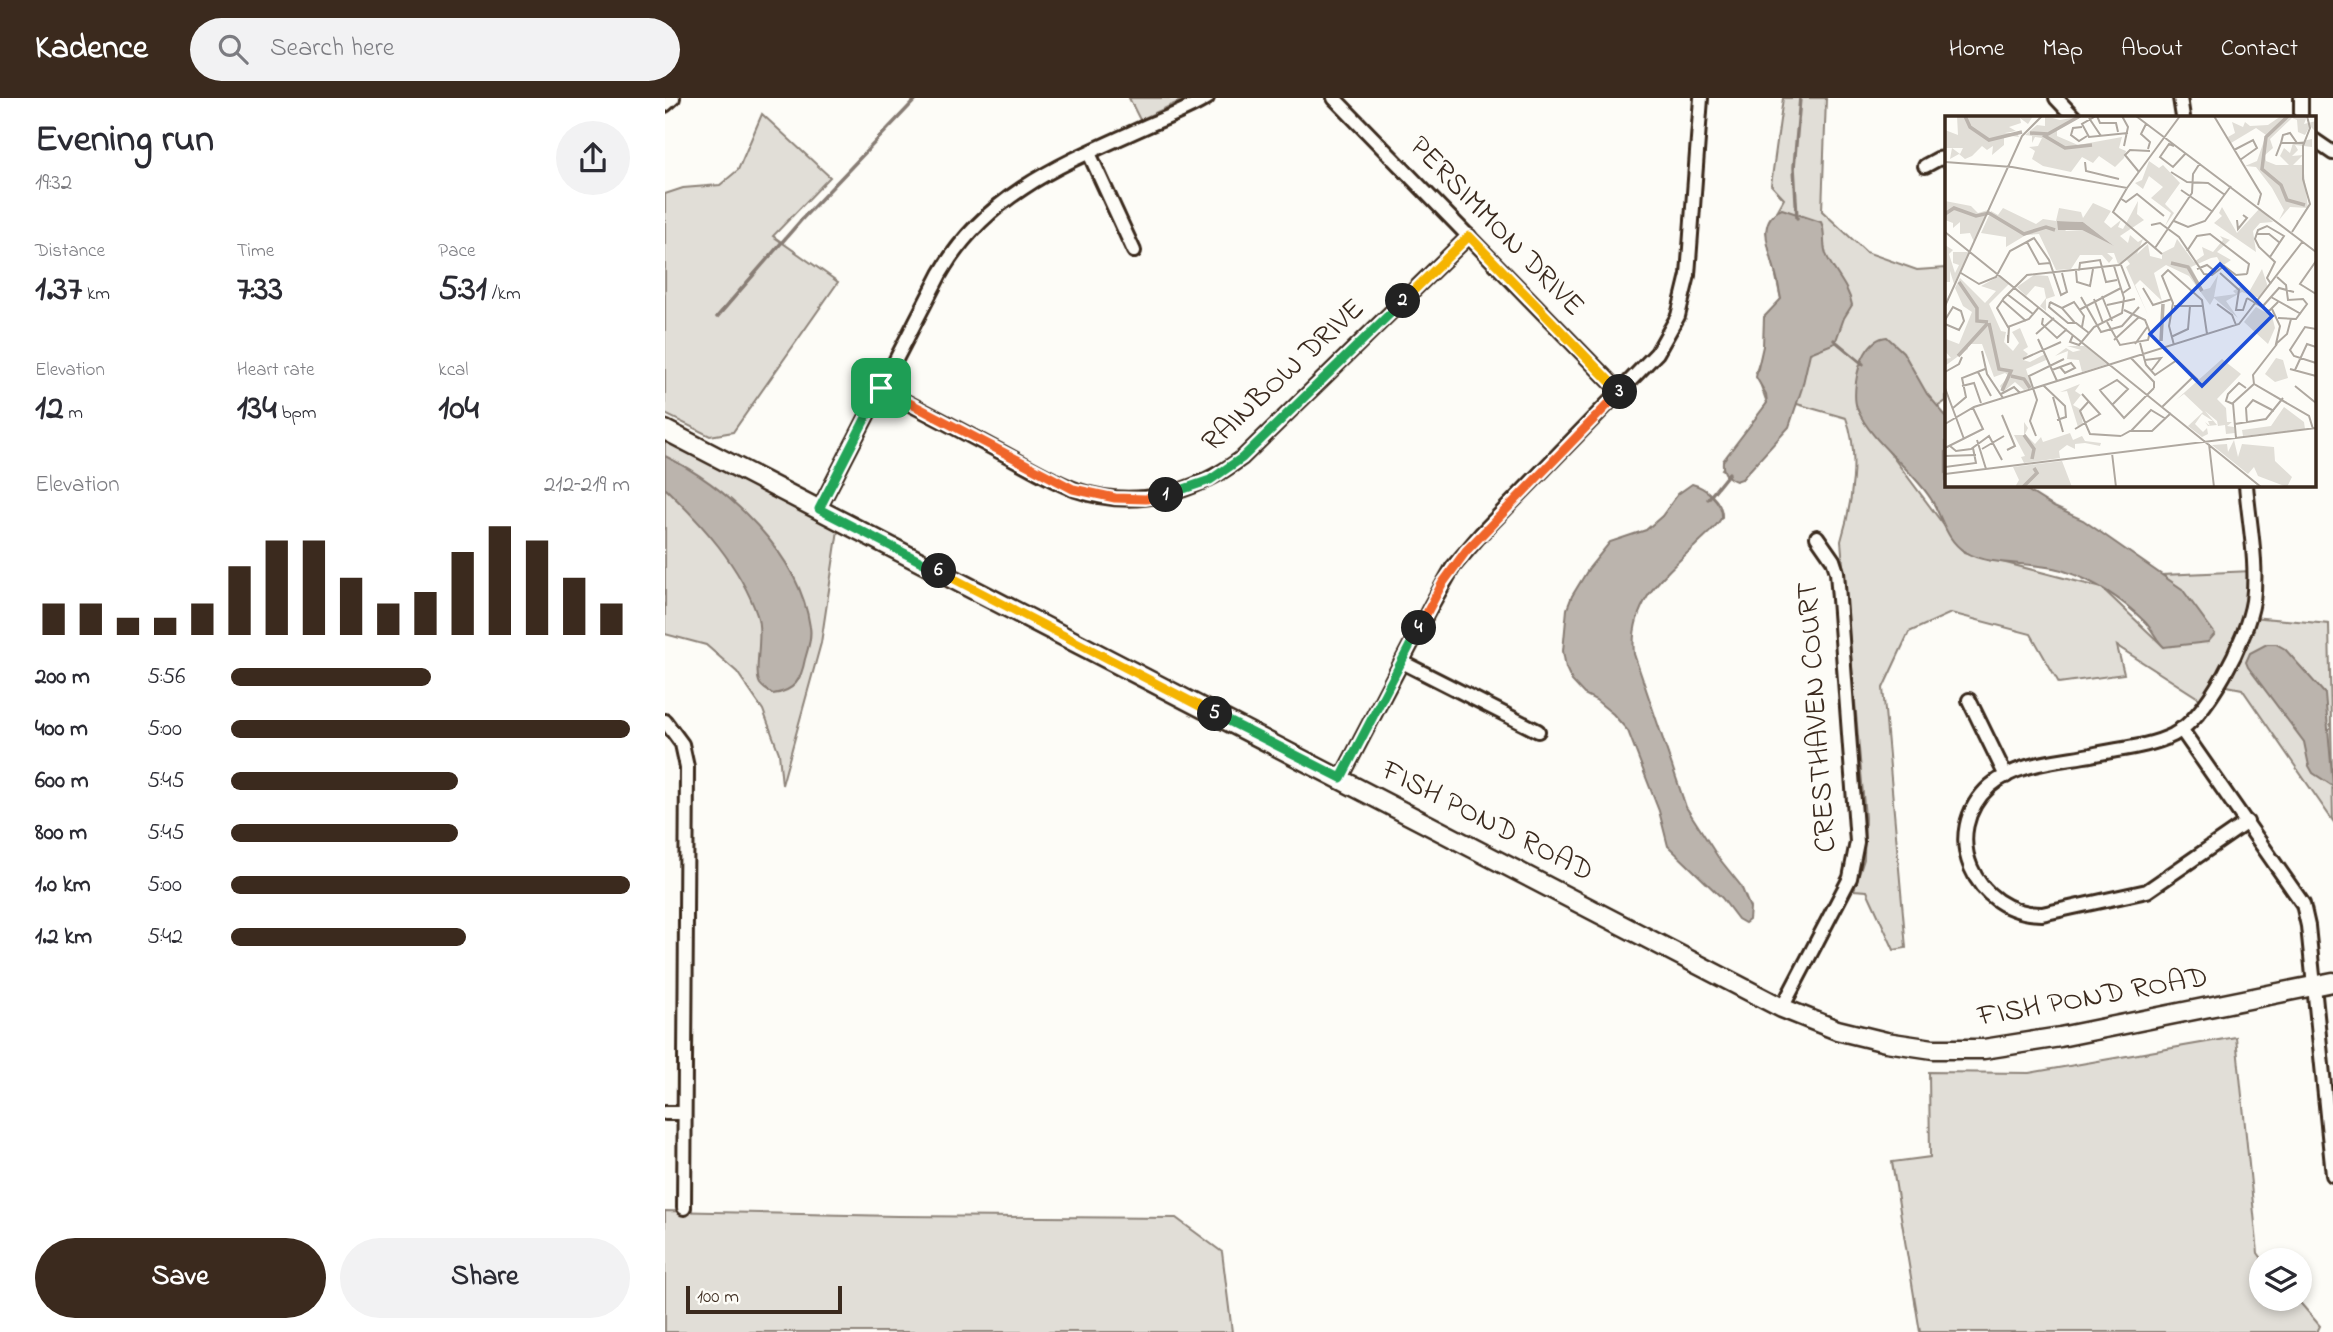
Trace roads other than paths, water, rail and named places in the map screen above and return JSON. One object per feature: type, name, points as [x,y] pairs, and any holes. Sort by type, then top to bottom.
[{"type":"street","points":[[665,105],[673,98]]},
{"type":"street","points":[[819,509],[940,274],[956,248],[973,228],[1026,185],[1207,98]]},
{"type":"street","name":"PERSIMMON DRIVE","points":[[1334,98],[1621,392]]},
{"type":"street","points":[[1341,778],[1442,584],[1466,551],[1648,364],[1666,341],[1682,303],[1688,275],[1701,98]]},
{"type":"street","points":[[2056,98],[2073,116]]},
{"type":"street","points":[[2180,98],[2183,116]]},
{"type":"street","points":[[2301,98],[2301,116]]},
{"type":"street","points":[[2315,141],[2333,153]]},
{"type":"street","points":[[1089,153],[1134,251]]},
{"type":"street","points":[[1925,166],[1945,158]]},
{"type":"street","name":"RAINBOW DRIVE","points":[[881,388],[1073,489],[1115,498],[1146,499],[1172,494],[1210,480],[1242,458],[1469,236]]},
{"type":"street","name":"FISH POND ROAD","points":[[665,429],[1782,1008],[1837,1030],[1886,1042],[1933,1049],[1984,1049],[2022,1045],[2333,982]]},
{"type":"street","points":[[2246,486],[2254,578],[2250,612],[2214,693],[2204,708],[2181,729],[2150,743],[2042,764],[2006,776],[1993,784],[1976,802],[1967,823],[1966,849],[1974,875],[1983,888],[2007,907],[2031,914],[2052,913],[2147,891],[2247,822]]},
{"type":"street","name":"CRESTHAVEN COURT","points":[[1782,1008],[1850,878],[1857,842],[1837,572],[1827,550],[1817,537]]},
{"type":"street","points":[[1402,662],[1538,732]]},
{"type":"street","points":[[1969,700],[2006,776]]},
{"type":"street","points":[[665,721],[683,744],[687,767],[684,1208]]},
{"type":"street","points":[[2181,729],[2303,904],[2330,1107],[2333,1175]]},
{"type":"street","points":[[665,1113],[684,1113]]},
{"type":"waterway","points":[[717,317],[803,218],[917,98]]},
{"type":"waterway","points":[[1797,218],[1794,167],[1800,98]]},
{"type":"waterway","points":[[1834,340],[1863,364]]},
{"type":"waterway","points":[[1708,499],[1729,473]]}]
